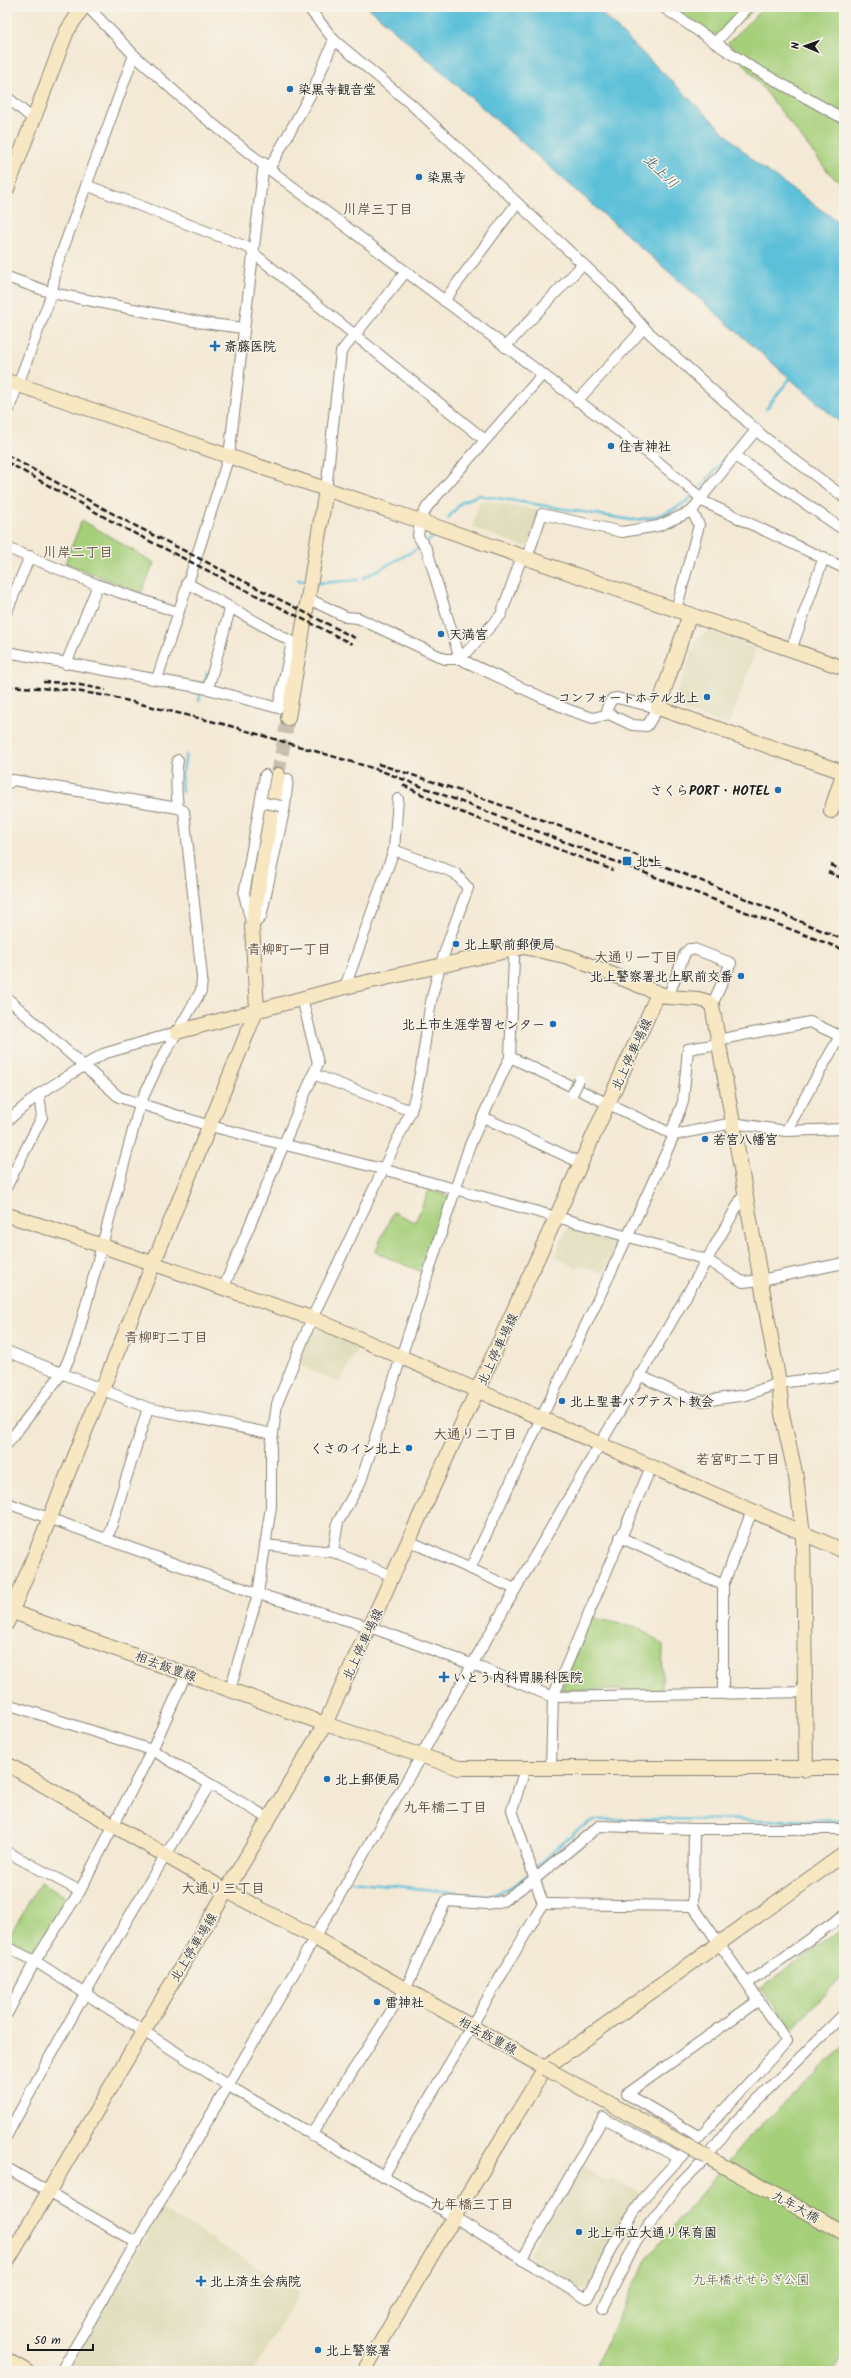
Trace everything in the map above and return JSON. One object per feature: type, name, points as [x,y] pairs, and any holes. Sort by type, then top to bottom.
[{"type":"street","points":[[7,189],[68,31],[82,7]]},
{"type":"street","points":[[88,7],[134,55],[193,108],[406,273],[655,459],[701,498],[756,430]]},
{"type":"street","points":[[308,7],[334,40],[412,105],[613,292],[644,328],[756,430],[844,498]]},
{"type":"street","points":[[663,7],[715,43],[793,92],[844,119]]},
{"type":"street","points":[[715,43],[748,7]]},
{"type":"street","points":[[156,680],[229,456],[252,250],[267,166],[313,90],[334,40]]},
{"type":"street","points":[[7,414],[12,383],[52,293],[56,268],[134,55]]},
{"type":"street","points":[[7,97],[34,120]]},
{"type":"street","points":[[86,185],[252,250],[485,440]]},
{"type":"street","points":[[444,301],[517,203]]},
{"type":"street","points":[[505,347],[583,264]]},
{"type":"street","points":[[288,718],[326,490],[342,352],[406,273]]},
{"type":"street","points":[[7,277],[52,293],[204,323],[243,328]]},
{"type":"street","points":[[578,401],[644,328]]},
{"type":"street","points":[[460,659],[427,550],[418,536],[420,521],[427,507],[543,374]]},
{"type":"street","points":[[12,383],[420,521],[844,668]]},
{"type":"street","points":[[735,456],[844,530]]},
{"type":"street","points":[[460,659],[501,615],[542,514],[622,532],[658,526],[692,511],[700,500],[824,557],[844,568]]},
{"type":"street","points":[[676,610],[699,526],[692,511]]},
{"type":"street","points":[[7,548],[30,556],[98,585],[177,612]]},
{"type":"street","points":[[7,611],[30,556]]},
{"type":"street","points":[[791,650],[824,557]]},
{"type":"street","points":[[7,652],[208,689],[278,708],[292,642],[187,583]]},
{"type":"street","points":[[66,664],[98,585]]},
{"type":"street","points":[[309,599],[346,617],[358,618],[445,659],[460,659],[569,710],[593,718],[609,714],[618,720],[641,727],[647,726],[658,708],[690,614]]},
{"type":"street","points":[[208,689],[230,608]]},
{"type":"street","points":[[609,714],[609,703],[612,699],[617,698],[658,708],[844,772],[831,811]]},
{"type":"street","points":[[178,760],[175,778],[178,808]]},
{"type":"street","points":[[8,1615],[104,1390],[257,1009],[252,926],[244,894],[263,802],[277,776]]},
{"type":"street","points":[[252,926],[261,917],[283,806],[277,776]]},
{"type":"street","points":[[252,926],[277,776]]},
{"type":"street","points":[[7,784],[13,780],[178,808],[184,811],[202,977],[201,991],[158,1065],[140,1104],[76,1342],[63,1372],[7,1444]]},
{"type":"street","points":[[345,987],[361,937],[394,850],[398,799]]},
{"type":"street","points":[[263,802],[283,806]]},
{"type":"street","points":[[230,1690],[258,1594],[271,1506],[271,1447],[277,1404],[312,1318],[411,1111],[420,1082],[431,1003],[439,967],[468,888],[455,873],[394,850]]},
{"type":"street","points":[[7,1122],[39,1094],[103,1054],[257,1009],[345,987],[524,947],[569,958],[663,996],[698,999],[706,1001],[712,1005]]},
{"type":"street","points":[[663,996],[685,953],[689,949],[732,964],[712,1005],[779,1383],[782,1414],[796,1477],[803,1534],[806,1770]]},
{"type":"street","points":[[334,1552],[338,1522],[361,1481],[400,1356],[457,1190],[469,1147],[484,1117],[510,1057],[514,958],[512,950]]},
{"type":"street","name":"北上停車場線","points":[[7,2262],[142,2030],[227,1892],[268,1818],[325,1724],[608,1104],[663,996]]},
{"type":"street","points":[[7,998],[118,1097],[140,1104],[210,1126],[382,1169],[707,1260],[743,1282],[844,1263]]},
{"type":"street","points":[[223,1289],[318,1063],[302,998]]},
{"type":"street","points":[[470,1569],[540,1419],[628,1237],[672,1134],[683,1102],[688,1049],[810,1022],[840,1036],[786,1131]]},
{"type":"street","points":[[510,1057],[672,1134],[733,1123],[786,1131],[844,1129]]},
{"type":"street","points":[[313,1074],[411,1111]]},
{"type":"street","points":[[573,1093],[579,1080]]},
{"type":"street","points":[[7,1186],[42,1117],[39,1094]]},
{"type":"street","points":[[484,1117],[581,1163]]},
{"type":"street","points":[[61,2371],[137,2244],[227,2085],[420,1756],[471,1664],[707,1260],[745,1192]]},
{"type":"street","points":[[7,1215],[103,1246],[223,1289],[312,1318],[844,1551]]},
{"type":"street","points":[[9,1352],[63,1372],[148,1408],[273,1434]]},
{"type":"street","points":[[639,1375],[676,1393],[703,1401],[746,1395],[779,1383],[844,1375]]},
{"type":"street","points":[[107,1540],[148,1408]]},
{"type":"street","points":[[551,1768],[553,1697],[651,1467]]},
{"type":"street","points":[[7,1503],[258,1594],[370,1627],[471,1664],[553,1697],[805,1692]]},
{"type":"street","points":[[723,1694],[723,1585],[752,1511]]},
{"type":"street","points":[[620,1537],[723,1585]]},
{"type":"street","points":[[409,1541],[515,1589]]},
{"type":"street","points":[[266,1544],[334,1552],[393,1576]]},
{"type":"street","name":"相去飯豊線","points":[[8,1615],[186,1674],[325,1724],[459,1768],[806,1770],[844,1768]]},
{"type":"street","points":[[7,2014],[36,1961],[80,1891],[152,1750],[186,1674]]},
{"type":"street","points":[[7,1704],[152,1750],[268,1818]]},
{"type":"street","name":"相去飯豊線","points":[[7,1764],[227,1892],[313,1937],[405,1990],[748,2180]]},
{"type":"street","points":[[383,2177],[543,1904],[536,1878],[512,1810],[525,1769]]},
{"type":"street","points":[[7,2135],[84,1993],[164,1855],[210,1784]]},
{"type":"street","points":[[311,2135],[405,1990],[446,1901],[487,1904],[503,1901],[536,1878],[599,1826],[694,1829],[844,1829]]},
{"type":"street","points":[[7,1946],[36,1961],[227,2085],[454,2217],[587,2299],[615,2242],[644,2197],[787,2040],[748,1982],[693,1906],[694,1829]]},
{"type":"street","points":[[7,1852],[80,1891]]},
{"type":"street","points":[[364,2371],[454,2217],[545,2068],[844,1854]]},
{"type":"street","points":[[543,1904],[693,1906]]},
{"type":"street","points":[[748,1982],[844,1915]]},
{"type":"street","points":[[698,2136],[627,2094],[759,2000]]},
{"type":"street","points":[[604,2308],[636,2242],[677,2187],[708,2157],[728,2129],[844,2014]]},
{"type":"street","points":[[522,2260],[603,2118],[678,2158]]},
{"type":"street","points":[[7,2168],[137,2244]]},
{"type":"street","name":"九年大橋","points":[[748,2180],[844,2233]]},
{"type":"street","points":[[7,2360],[26,2371]]},
{"type":"shaded area","points":[[483,500],[540,511],[529,545],[525,547],[474,528],[473,524],[480,501]]},
{"type":"shaded area","points":[[709,631],[756,649],[729,726],[682,709],[676,696],[696,638]]},
{"type":"shaded area","points":[[571,1226],[617,1239],[619,1245],[604,1274],[579,1264],[577,1268],[555,1256],[567,1228]]},
{"type":"shaded area","points":[[317,1326],[359,1345],[340,1383],[297,1364],[313,1328]]},
{"type":"shaded area","name":"北上市立大通り保育園","points":[[580,2165],[609,2182],[612,2177],[641,2194],[588,2289],[582,2289],[531,2259],[529,2253]]},
{"type":"shaded area","name":"北上済生会病院","points":[[162,2210],[300,2292],[253,2371],[68,2371]]},
{"type":"green space","points":[[672,7],[757,7],[715,43]]},
{"type":"green space","points":[[764,7],[844,7],[844,185],[829,173],[728,43]]},
{"type":"green space","points":[[82,520],[154,563],[141,593],[65,563]]},
{"type":"green space","points":[[429,1190],[451,1197],[424,1273],[375,1252],[393,1212],[415,1222]]},
{"type":"green space","points":[[591,1617],[642,1629],[663,1645],[662,1690],[561,1690]]},
{"type":"green space","points":[[40,1883],[68,1898],[35,1956],[8,1938]]},
{"type":"green space","points":[[844,1927],[844,1974],[792,2029],[761,1988]]},
{"type":"green space","name":"九年橋せせらぎ公園","points":[[844,2046],[844,2353],[834,2371],[593,2371],[646,2260],[749,2136]]},
{"type":"water","name":"北上川","points":[[368,7],[595,7],[757,164],[844,226],[844,426]]},
{"type":"waterway","points":[[766,409],[792,376]]},
{"type":"waterway","points":[[701,487],[746,433]]},
{"type":"waterway","points":[[448,518],[462,502],[478,495],[632,520],[648,518],[672,510],[692,497]]},
{"type":"waterway","points":[[426,543],[439,532]]},
{"type":"waterway","points":[[363,578],[419,548]]},
{"type":"waterway","points":[[298,580],[304,581]]},
{"type":"waterway","points":[[319,583],[358,580]]},
{"type":"waterway","points":[[204,685],[207,672]]},
{"type":"waterway","points":[[199,700],[202,690]]},
{"type":"waterway","points":[[182,792],[181,780],[186,755]]},
{"type":"waterway","points":[[534,1869],[577,1830],[593,1820],[658,1819],[844,1821]]},
{"type":"waterway","points":[[352,1881],[486,1896],[499,1893],[510,1888],[530,1873]]},
{"type":"tunnel","points":[[278,775],[288,718]]},
{"type":"railway","points":[[7,455],[126,521],[355,638]]},
{"type":"railway","points":[[7,462],[122,527],[352,644]]},
{"type":"railway","points":[[43,682],[70,683],[106,690]]},
{"type":"railway","points":[[7,686],[69,690],[108,696],[227,725],[379,770],[844,950]]},
{"type":"railway","points":[[378,764],[496,803],[613,846],[844,940]]},
{"type":"railway","points":[[403,785],[445,806],[613,870]]},
{"type":"railway","points":[[831,865],[844,871]]},
{"type":"railway","points":[[828,872],[844,879]]},
{"type":"place","name":"染黒寺観音堂","points":[[290,89]]},
{"type":"place","name":"染黒寺","points":[[419,177]]},
{"type":"place","name":"斎藤医院","points":[[215,346]]},
{"type":"place","name":"住吉神社","points":[[611,446]]},
{"type":"place","name":"天満宮","points":[[441,634]]},
{"type":"place","name":"コンフォートホテル北上","points":[[707,697]]},
{"type":"place","name":"さくらPORT・HOTEL","points":[[778,790]]},
{"type":"place","name":"北上","points":[[627,861]]},
{"type":"place","name":"北上駅前郵便局","points":[[456,944]]},
{"type":"place","name":"北上警察署北上駅前交番","points":[[741,976]]},
{"type":"place","name":"北上市生涯学習センター","points":[[553,1024]]},
{"type":"place","name":"若宮八幡宮","points":[[705,1139]]},
{"type":"place","name":"北上聖書バプテスト教会","points":[[562,1401]]},
{"type":"place","name":"くさのイン北上","points":[[409,1448]]},
{"type":"place","name":"いとう内科胃腸科医院","points":[[444,1677]]},
{"type":"place","name":"北上郵便局","points":[[327,1779]]},
{"type":"place","name":"雷神社","points":[[377,2002]]},
{"type":"place","name":"北上市立大通り保育園","points":[[579,2232]]},
{"type":"place","name":"北上済生会病院","points":[[201,2281]]},
{"type":"place","name":"北上警察署","points":[[318,2350]]},
{"type":"district","name":"川岸三丁目","points":[[378,209]]},
{"type":"district","name":"川岸二丁目","points":[[78,552]]},
{"type":"district","name":"青柳町一丁目","points":[[289,949]]},
{"type":"district","name":"大通り一丁目","points":[[636,957]]},
{"type":"district","name":"青柳町二丁目","points":[[166,1337]]},
{"type":"district","name":"大通り二丁目","points":[[475,1434]]},
{"type":"district","name":"若宮町二丁目","points":[[738,1459]]},
{"type":"district","name":"九年橋二丁目","points":[[445,1807]]},
{"type":"district","name":"大通り三丁目","points":[[223,1888]]},
{"type":"district","name":"九年橋三丁目","points":[[472,2204]]}]
